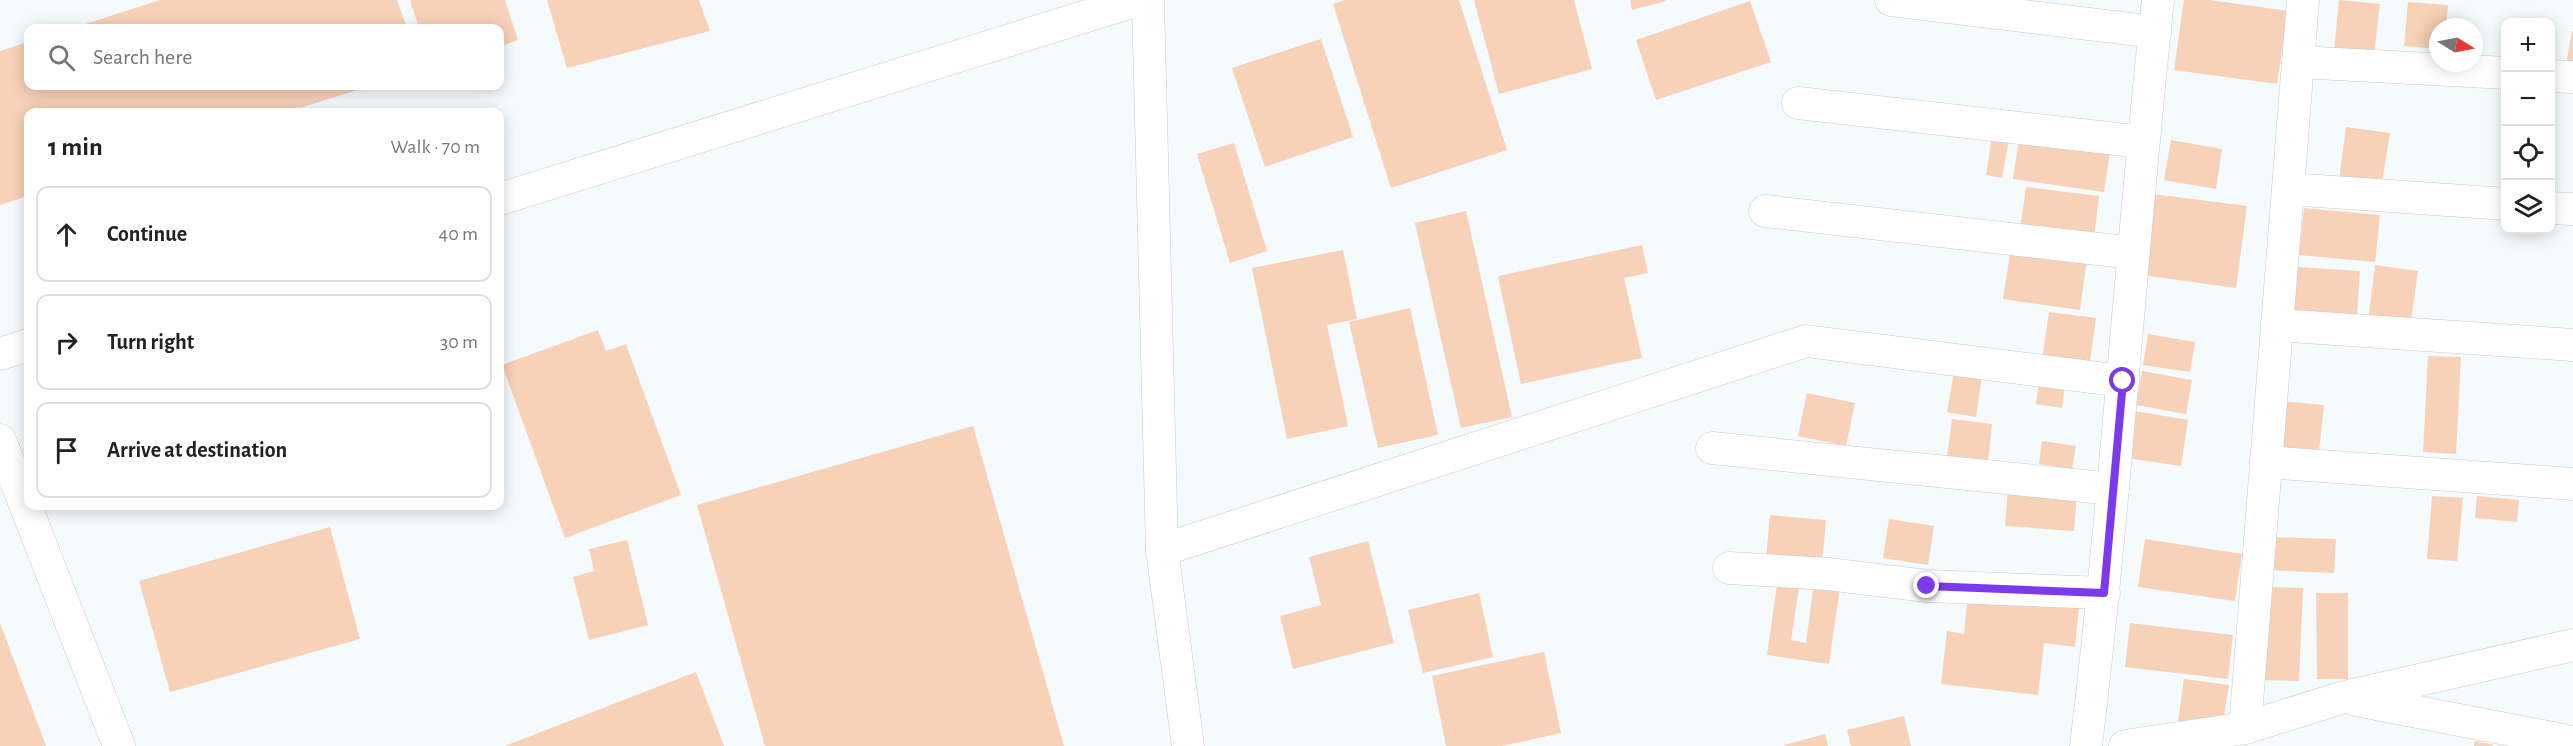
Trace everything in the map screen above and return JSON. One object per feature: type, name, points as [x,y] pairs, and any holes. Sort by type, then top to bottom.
[{"type":"street","points":[[504,198],[1138,0]]},
{"type":"street","points":[[1148,0],[1162,550],[1188,746]]},
{"type":"street","points":[[1891,0],[2154,32]]},
{"type":"street","points":[[2086,746],[2104,593],[2143,142],[2158,0]]},
{"type":"street","points":[[2245,728],[2303,0]]},
{"type":"street","points":[[2298,62],[2501,73]]},
{"type":"street","points":[[2555,76],[2573,77]]},
{"type":"street","points":[[1798,103],[2143,142]]},
{"type":"street","points":[[2289,189],[2501,204]]},
{"type":"street","points":[[2555,208],[2573,209]]},
{"type":"street","points":[[1765,211],[2133,253]]},
{"type":"street","points":[[2277,325],[2573,345]]},
{"type":"street","points":[[1162,550],[1806,341],[2123,381]]},
{"type":"street","points":[[0,354],[24,346]]},
{"type":"street","points":[[0,440],[24,502]]},
{"type":"street","points":[[1712,448],[2113,489]]},
{"type":"street","points":[[2266,462],[2573,484]]},
{"type":"street","points":[[27,510],[119,746]]},
{"type":"street","points":[[1729,568],[1828,574],[1927,586],[2104,593]]},
{"type":"street","points":[[2125,746],[2245,728],[2344,697],[2573,645]]},
{"type":"street","points":[[2344,697],[2573,742]]},
{"type":"building","points":[[160,0],[397,0],[406,24],[85,24]]},
{"type":"building","points":[[410,0],[505,0],[518,40],[504,45],[504,24],[418,24]]},
{"type":"building","points":[[547,0],[699,0],[710,31],[567,68]]},
{"type":"building","points":[[1345,0],[1459,0],[1507,150],[1391,188],[1333,4]]},
{"type":"building","points":[[1474,0],[1574,0],[1592,69],[1499,94]]},
{"type":"building","points":[[1630,0],[1666,0],[1666,1],[1632,10]]},
{"type":"building","points":[[2184,0],[2210,0],[2288,11],[2277,84],[2174,70]]},
{"type":"building","points":[[2339,0],[2380,4],[2374,55],[2334,51]]},
{"type":"building","points":[[1750,1],[1771,62],[1656,100],[1636,40]]},
{"type":"building","points":[[2408,2],[2448,5],[2447,18],[2429,18],[2429,48],[2404,46]]},
{"type":"building","points":[[2573,31],[2573,66],[2566,65]]},
{"type":"building","points":[[1321,39],[1353,137],[1265,167],[1232,68]]},
{"type":"building","points":[[24,43],[24,90],[357,90],[300,108],[24,108],[24,197],[0,205],[0,51]]},
{"type":"building","points":[[2346,127],[2390,133],[2381,188],[2339,181]]},
{"type":"building","points":[[1992,136],[2009,139],[2002,178],[1986,175]]},
{"type":"building","points":[[2019,139],[2110,152],[2104,192],[2013,179]]},
{"type":"building","points":[[2171,140],[2222,149],[2216,189],[2164,180]]},
{"type":"building","points":[[1234,143],[1267,251],[1230,263],[1197,154]]},
{"type":"building","points":[[2026,187],[2099,196],[2094,238],[2020,230]]},
{"type":"building","points":[[2153,194],[2247,206],[2236,288],[2142,275]]},
{"type":"building","points":[[2304,208],[2380,215],[2375,262],[2299,255]]},
{"type":"building","points":[[1466,211],[1512,417],[1461,428],[1415,223]]},
{"type":"building","points":[[1642,245],[1648,273],[1624,278],[1642,358],[1521,384],[1498,276]]},
{"type":"building","points":[[2011,248],[2087,259],[2080,310],[2003,299]]},
{"type":"building","points":[[1343,250],[1357,319],[1327,325],[1348,426],[1287,439],[1252,268]]},
{"type":"building","points":[[2375,265],[2418,271],[2410,327],[2368,321]]},
{"type":"building","points":[[2297,267],[2360,271],[2357,315],[2294,311]]},
{"type":"building","points":[[1410,308],[1438,435],[1378,448],[1349,322]]},
{"type":"building","points":[[2049,312],[2096,318],[2089,367],[2042,360]]},
{"type":"building","points":[[598,330],[606,351],[626,344],[681,495],[565,538],[504,370],[504,364]]},
{"type":"building","points":[[2148,334],[2195,342],[2190,372],[2143,365]]},
{"type":"building","points":[[2428,356],[2461,357],[2456,454],[2423,452]]},
{"type":"building","points":[[2142,371],[2192,380],[2186,414],[2136,405]]},
{"type":"building","points":[[1954,372],[1982,376],[1976,417],[1947,412]]},
{"type":"building","points":[[2039,381],[2065,385],[2062,408],[2036,404]]},
{"type":"building","points":[[1807,393],[1855,403],[1846,446],[1798,436]]},
{"type":"building","points":[[2281,401],[2324,405],[2319,451],[2276,447]]},
{"type":"building","points":[[2135,411],[2188,420],[2181,466],[2127,458]]},
{"type":"building","points":[[1952,419],[1992,424],[1988,462],[1947,457]]},
{"type":"building","points":[[973,426],[1064,746],[765,746],[697,505]]},
{"type":"building","points":[[2042,441],[2076,446],[2072,469],[2039,464]]},
{"type":"building","points":[[2008,488],[2077,494],[2074,531],[2005,526]]},
{"type":"building","points":[[2432,496],[2463,498],[2457,561],[2427,559]]},
{"type":"building","points":[[2477,496],[2519,500],[2517,522],[2475,518]]},
{"type":"building","points":[[1770,515],[1826,520],[1822,563],[1766,558]]},
{"type":"building","points":[[1889,519],[1934,526],[1928,565],[1883,558]]},
{"type":"building","points":[[330,527],[360,639],[170,692],[139,581]]},
{"type":"building","points":[[2268,537],[2336,539],[2334,573],[2266,570]]},
{"type":"building","points":[[2145,539],[2242,554],[2235,601],[2138,587]]},
{"type":"building","points":[[627,540],[648,625],[589,640],[573,577],[594,571],[589,549]]},
{"type":"building","points":[[1368,541],[1394,643],[1293,669],[1280,616],[1321,605],[1309,557]]},
{"type":"building","points":[[1778,578],[1800,581],[1791,640],[1806,643],[1814,583],[1840,587],[1829,664],[1767,655]]},
{"type":"building","points":[[2264,587],[2303,588],[2299,681],[2261,680]]},
{"type":"building","points":[[1479,593],[1493,657],[1423,673],[1408,610]]},
{"type":"building","points":[[2316,593],[2348,593],[2348,679],[2317,679]]},
{"type":"building","points":[[1968,594],[2079,607],[2075,647],[2044,643],[2038,695],[1941,684],[1947,631],[1964,634]]},
{"type":"building","points":[[0,623],[46,746],[0,746]]},
{"type":"building","points":[[2130,623],[2233,635],[2228,679],[2125,667]]},
{"type":"building","points":[[1544,652],[1561,733],[1502,746],[1446,746],[1432,676]]},
{"type":"building","points":[[696,672],[724,746],[505,746]]},
{"type":"building","points":[[2184,679],[2229,685],[2222,727],[2178,721]]},
{"type":"building","points":[[1904,716],[1911,746],[1851,746],[1847,730]]},
{"type":"building","points":[[1825,734],[1828,746],[1784,746],[1784,745]]},
{"type":"building","points":[[2475,741],[2493,745],[2493,746],[2474,746]]},
{"type":"route","points":[[1927,586],[2104,593],[2123,381]]}]
